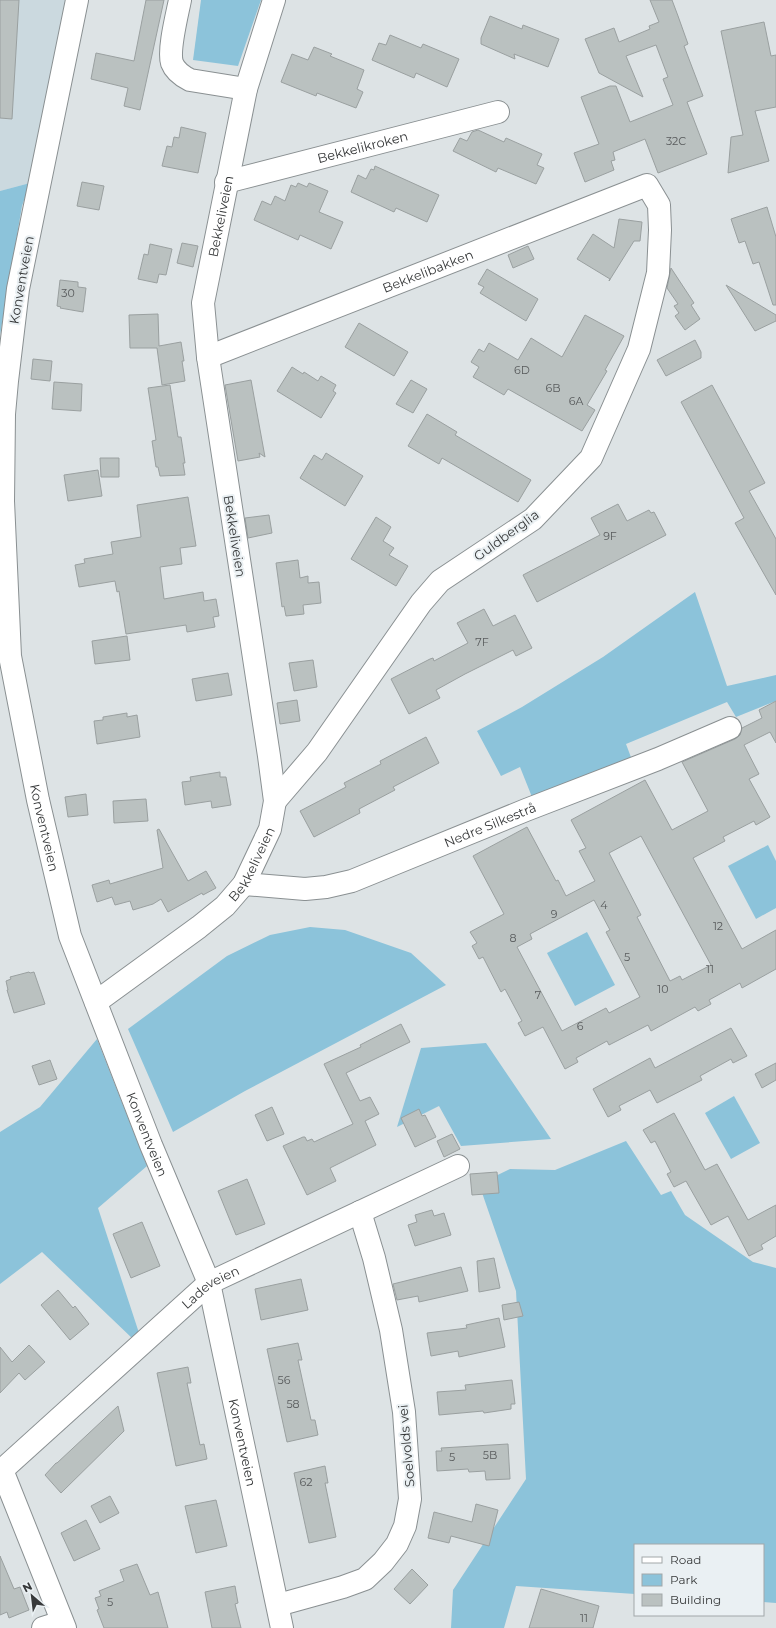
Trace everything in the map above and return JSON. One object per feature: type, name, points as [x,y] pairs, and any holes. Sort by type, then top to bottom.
[{"type":"street","name":"Konventveien","points":[[77,0],[18,289],[7,380],[4,434],[3,501],[5,657],[70,936],[151,1145],[209,1283],[282,1628]]},
{"type":"street","points":[[180,0],[171,52],[172,62],[176,70],[182,76],[190,80],[246,88]]},
{"type":"street","name":"Bekkeliveien","points":[[96,1002],[225,906],[244,884],[270,829],[275,801],[270,756],[208,357],[203,303],[246,88],[274,0]]},
{"type":"street","name":"Bekkelikroken","points":[[226,182],[498,112]]},
{"type":"street","name":"Bekkelibakken","points":[[208,357],[647,185]]},
{"type":"street","name":"Guldberglia","points":[[275,801],[317,752],[422,603],[440,581],[533,519],[591,458],[639,349],[658,274],[660,230],[659,205],[647,185]]},
{"type":"street","name":"Nedre Silkestrå","points":[[244,884],[305,889],[326,887],[352,881],[518,813],[658,759],[730,728]]},
{"type":"street","name":"Ladeveien","points":[[57,1626],[2,1470],[209,1283],[458,1166]]},
{"type":"street","name":"Soelvolds vei","points":[[278,1606],[365,1579],[383,1562],[397,1544],[405,1526],[410,1499],[404,1412],[391,1330],[374,1258],[360,1212]]},
{"type":"shaded area","points":[[0,0],[67,0],[30,183],[0,191]]},
{"type":"green space","points":[[201,0],[261,0],[238,66],[193,60]]},
{"type":"green space","points":[[30,183],[22,206],[0,335],[0,191]]},
{"type":"green space","points":[[695,592],[727,686],[776,675],[776,701],[736,717],[727,702],[626,744],[632,760],[532,797],[520,767],[501,776],[477,731],[522,707],[603,657]]},
{"type":"green space","points":[[768,845],[776,861],[776,908],[756,919],[728,866]]},
{"type":"green space","points":[[310,927],[345,930],[411,953],[446,985],[245,1091],[173,1132],[128,1029],[227,956],[270,935]]},
{"type":"green space","points":[[587,932],[615,985],[575,1006],[547,953]]},
{"type":"green space","points":[[97,1039],[147,1166],[98,1208],[140,1336],[133,1339],[42,1252],[0,1284],[0,1132],[40,1107]]},
{"type":"green space","points":[[486,1043],[551,1139],[461,1146],[439,1106],[397,1127],[421,1048]]},
{"type":"green space","points":[[734,1096],[760,1143],[731,1159],[705,1113]]},
{"type":"green space","points":[[626,1141],[661,1195],[671,1191],[685,1215],[753,1262],[776,1268],[776,1603],[764,1602],[764,1544],[634,1544],[634,1594],[516,1586],[504,1628],[451,1628],[453,1590],[526,1479],[516,1291],[479,1184],[510,1169],[555,1170]]},
{"type":"building","points":[[0,0],[19,0],[12,119],[0,118]]},
{"type":"building","points":[[146,0],[164,0],[140,110],[124,106],[128,88],[91,79],[96,53],[134,61]]},
{"type":"building","points":[[650,0],[672,0],[678,16],[688,44],[684,46],[703,96],[687,102],[707,154],[658,173],[645,139],[613,152],[615,160],[611,161],[614,170],[585,182],[574,153],[599,144],[581,97],[610,86],[616,86],[630,122],[673,105],[663,79],[668,77],[656,45],[626,56],[643,97],[599,73],[585,39],[614,28],[619,42],[650,29],[649,26],[659,22]]},
{"type":"building","points":[[490,16],[522,29],[523,25],[559,39],[548,67],[514,54],[515,59],[481,44],[481,38]]},
{"type":"building","points":[[764,22],[771,56],[776,55],[776,107],[755,111],[769,161],[728,173],[731,137],[743,135],[721,31]]},
{"type":"building","points":[[390,35],[421,48],[423,44],[459,59],[447,87],[416,73],[414,78],[372,60],[379,43],[386,45]]},
{"type":"building","points":[[314,47],[332,54],[330,56],[364,70],[357,89],[363,92],[356,108],[317,93],[316,96],[281,82],[292,54],[308,60]]},
{"type":"building","points":[[181,127],[206,133],[198,173],[162,166],[167,146],[172,147],[174,137],[179,138]]},
{"type":"building","points":[[478,130],[504,142],[506,138],[542,154],[537,165],[544,168],[536,184],[498,168],[496,172],[453,151],[460,138],[467,141],[472,132]]},
{"type":"building","points":[[375,166],[439,195],[427,222],[396,208],[394,212],[351,192],[358,175],[366,179],[371,169],[374,170]]},
{"type":"building","points":[[82,182],[104,186],[99,210],[77,206]]},
{"type":"building","points":[[298,183],[307,187],[309,183],[328,191],[319,212],[343,222],[331,249],[300,235],[298,240],[254,220],[262,201],[271,205],[275,196],[285,201],[291,185],[296,187]]},
{"type":"building","points":[[767,207],[776,237],[776,305],[773,305],[759,262],[753,264],[745,241],[739,243],[731,219]]},
{"type":"building","points":[[619,219],[642,222],[640,241],[634,241],[609,281],[610,279],[577,259],[593,234],[614,248]]},
{"type":"building","points":[[182,243],[198,246],[193,267],[177,263]]},
{"type":"building","points":[[150,244],[172,249],[166,275],[159,274],[157,283],[138,279],[144,254],[148,255]]},
{"type":"building","points":[[528,246],[534,259],[513,268],[508,255]]},
{"type":"building","points":[[671,268],[694,303],[691,305],[700,319],[685,330],[675,316],[679,313],[674,306],[678,304],[667,288]]},
{"type":"building","points":[[487,269],[538,299],[526,321],[480,293],[484,287],[478,284]]},
{"type":"building","points":[[60,280],[78,282],[78,287],[86,288],[83,312],[60,308],[61,307],[57,306]]},
{"type":"building","points":[[726,285],[776,315],[776,321],[755,331]]},
{"type":"building","points":[[158,314],[159,346],[181,342],[185,381],[162,385],[157,348],[130,348],[129,315]]},
{"type":"building","points":[[585,315],[624,336],[605,370],[607,371],[587,405],[595,410],[582,431],[508,389],[504,395],[473,377],[479,367],[471,362],[479,349],[484,352],[489,343],[518,360],[531,338],[562,357]]},
{"type":"building","points":[[359,323],[408,352],[394,376],[345,347]]},
{"type":"building","points":[[695,340],[701,352],[701,358],[666,376],[657,360]]},
{"type":"building","points":[[33,359],[52,361],[50,381],[31,379]]},
{"type":"building","points":[[292,367],[303,374],[304,372],[318,381],[321,376],[336,385],[333,391],[336,393],[321,418],[277,391]]},
{"type":"building","points":[[251,380],[265,457],[259,453],[260,457],[238,461],[225,385]]},
{"type":"building","points":[[411,380],[427,389],[413,413],[396,404]]},
{"type":"building","points":[[54,382],[82,384],[81,411],[52,409]]},
{"type":"building","points":[[170,385],[178,437],[181,437],[185,463],[183,463],[185,475],[160,476],[158,467],[156,467],[152,441],[156,440],[148,388]]},
{"type":"building","points":[[712,385],[765,483],[749,491],[776,539],[776,595],[735,523],[744,518],[681,402]]},
{"type":"building","points":[[427,414],[457,432],[455,435],[531,480],[518,502],[442,458],[439,464],[408,446]]},
{"type":"building","points":[[326,453],[363,476],[345,506],[300,478],[314,455],[322,460]]},
{"type":"building","points":[[100,458],[119,458],[119,477],[101,477]]},
{"type":"building","points":[[98,470],[102,496],[68,501],[64,475]]},
{"type":"building","points":[[188,497],[196,546],[180,548],[182,564],[160,567],[164,599],[203,592],[204,601],[216,599],[219,616],[213,617],[215,627],[187,632],[186,625],[126,634],[119,591],[117,592],[115,581],[79,587],[75,565],[85,563],[84,559],[113,554],[111,542],[141,537],[137,505]]},
{"type":"building","points":[[618,504],[627,521],[649,510],[651,513],[654,512],[666,535],[537,602],[523,575],[600,535],[591,518]]},
{"type":"building","points":[[269,515],[272,533],[248,538],[245,518]]},
{"type":"building","points":[[376,517],[391,527],[383,541],[394,548],[389,555],[408,566],[396,586],[351,559]]},
{"type":"building","points":[[298,560],[300,578],[308,576],[308,583],[319,582],[321,603],[303,605],[304,614],[286,616],[284,606],[282,607],[276,563]]},
{"type":"building","points":[[484,609],[493,626],[515,615],[532,648],[516,656],[513,650],[465,674],[436,690],[440,698],[409,714],[391,679],[430,659],[433,658],[434,661],[468,643],[457,623]]},
{"type":"building","points":[[127,636],[130,660],[95,664],[92,641]]},
{"type":"building","points":[[313,660],[317,687],[294,691],[289,663]]},
{"type":"building","points":[[228,673],[232,695],[196,701],[192,679]]},
{"type":"building","points":[[297,700],[300,721],[280,724],[277,703]]},
{"type":"building","points":[[776,701],[776,743],[770,732],[744,745],[759,774],[749,779],[770,817],[756,825],[754,821],[723,837],[725,841],[693,858],[742,949],[776,930],[776,969],[742,988],[740,983],[709,1000],[711,1004],[698,1011],[695,1007],[651,1031],[648,1025],[609,1045],[607,1041],[576,1058],[578,1062],[565,1069],[543,1027],[525,1036],[518,1023],[522,1021],[505,989],[501,992],[483,957],[479,959],[472,946],[477,943],[470,932],[504,914],[473,856],[527,827],[556,881],[558,880],[566,896],[595,881],[579,851],[586,848],[571,820],[645,780],[672,830],[708,811],[682,762],[735,739],[740,735],[742,728],[762,718],[759,710]],"holes":[[[641,836],[711,965],[682,980],[680,976],[670,981],[637,917],[641,915],[609,853]],[[594,900],[610,930],[606,932],[640,997],[609,1013],[606,1008],[562,1031],[517,947],[532,939],[530,934]]]},
{"type":"building","points":[[127,713],[127,717],[137,715],[140,737],[97,744],[94,721],[103,720],[103,717]]},
{"type":"building","points":[[426,737],[439,763],[393,787],[395,790],[359,809],[360,813],[314,837],[300,811],[346,787],[344,783],[381,764],[380,761]]},
{"type":"building","points":[[220,772],[220,777],[226,777],[231,805],[212,808],[211,801],[185,805],[182,782],[191,781],[190,777]]},
{"type":"building","points":[[86,794],[88,815],[68,817],[65,797]]},
{"type":"building","points":[[146,799],[148,821],[114,823],[113,801]]},
{"type":"building","points":[[159,829],[188,881],[206,871],[216,888],[203,895],[202,893],[168,912],[161,899],[153,904],[133,910],[130,901],[115,905],[112,897],[97,902],[92,885],[109,880],[110,884],[163,868],[157,830]]},
{"type":"building","points":[[34,972],[45,1004],[14,1013],[7,990],[6,981],[11,979],[10,977]]},
{"type":"building","points":[[401,1024],[410,1042],[346,1073],[360,1101],[370,1097],[379,1114],[365,1121],[376,1145],[330,1168],[336,1181],[307,1195],[283,1146],[303,1137],[305,1137],[307,1141],[312,1139],[314,1142],[353,1124],[324,1064],[361,1047],[360,1045]]},
{"type":"building","points":[[731,1028],[747,1056],[733,1063],[731,1059],[700,1076],[702,1080],[657,1103],[650,1090],[619,1106],[621,1110],[608,1117],[593,1089],[650,1058],[655,1068]]},
{"type":"building","points":[[50,1060],[57,1079],[39,1085],[32,1066]]},
{"type":"building","points":[[776,1063],[776,1080],[762,1088],[755,1074]]},
{"type":"building","points":[[272,1107],[284,1134],[267,1141],[255,1115]]},
{"type":"building","points":[[419,1109],[422,1116],[425,1115],[436,1137],[415,1147],[401,1118]]},
{"type":"building","points":[[674,1113],[705,1170],[717,1164],[748,1220],[776,1205],[776,1236],[761,1245],[763,1249],[749,1256],[728,1216],[711,1225],[686,1181],[674,1187],[667,1174],[671,1172],[655,1141],[651,1143],[643,1130]]},
{"type":"building","points":[[452,1134],[460,1149],[444,1157],[437,1141]]},
{"type":"building","points":[[497,1172],[499,1193],[472,1195],[470,1174]]},
{"type":"building","points":[[247,1179],[265,1224],[236,1235],[218,1191]]},
{"type":"building","points":[[432,1210],[434,1216],[444,1213],[451,1235],[415,1246],[408,1225],[417,1222],[415,1215]]},
{"type":"building","points":[[142,1222],[160,1266],[131,1278],[113,1234]]},
{"type":"building","points":[[494,1258],[500,1288],[479,1292],[477,1261]]},
{"type":"building","points":[[461,1267],[468,1291],[419,1302],[418,1296],[397,1300],[393,1284]]},
{"type":"building","points":[[301,1279],[308,1310],[261,1320],[255,1289]]},
{"type":"building","points":[[58,1290],[73,1308],[75,1306],[89,1324],[70,1340],[41,1305]]},
{"type":"building","points":[[519,1302],[523,1316],[504,1320],[502,1305]]},
{"type":"building","points":[[499,1318],[505,1347],[459,1357],[458,1351],[431,1356],[427,1333],[467,1328],[466,1325]]},
{"type":"building","points":[[298,1343],[302,1360],[298,1360],[311,1420],[315,1420],[318,1435],[287,1442],[267,1349]]},
{"type":"building","points":[[29,1345],[45,1362],[25,1380],[19,1373],[0,1393],[0,1347],[12,1362]]},
{"type":"building","points":[[188,1367],[191,1383],[187,1383],[200,1445],[204,1444],[207,1459],[176,1466],[157,1373]]},
{"type":"building","points":[[512,1380],[515,1404],[511,1404],[511,1409],[484,1413],[483,1411],[439,1415],[437,1392],[466,1390],[465,1385]]},
{"type":"building","points":[[118,1406],[124,1431],[61,1493],[45,1475]]},
{"type":"building","points":[[508,1444],[510,1479],[486,1480],[485,1471],[469,1472],[468,1469],[437,1471],[436,1451],[442,1451],[441,1448]]},
{"type":"building","points":[[325,1466],[328,1483],[325,1483],[336,1537],[309,1543],[294,1473]]},
{"type":"building","points":[[110,1496],[119,1513],[100,1523],[91,1506]]},
{"type":"building","points":[[216,1500],[227,1546],[196,1553],[185,1506]]},
{"type":"building","points":[[476,1504],[498,1510],[489,1546],[451,1536],[449,1543],[428,1538],[434,1512],[472,1522]]},
{"type":"building","points":[[86,1520],[100,1549],[74,1561],[61,1533]]},
{"type":"building","points":[[0,1556],[14,1589],[20,1587],[29,1610],[9,1618],[7,1612],[0,1615]]},
{"type":"building","points":[[137,1564],[150,1595],[158,1592],[168,1628],[104,1628],[97,1610],[99,1609],[95,1598],[101,1596],[99,1591],[124,1581],[120,1570]]},
{"type":"building","points":[[412,1569],[428,1585],[410,1604],[394,1589]]},
{"type":"building","points":[[235,1586],[238,1603],[235,1604],[241,1628],[212,1628],[205,1592]]},
{"type":"building","points":[[541,1589],[599,1606],[593,1628],[529,1628]]}]
